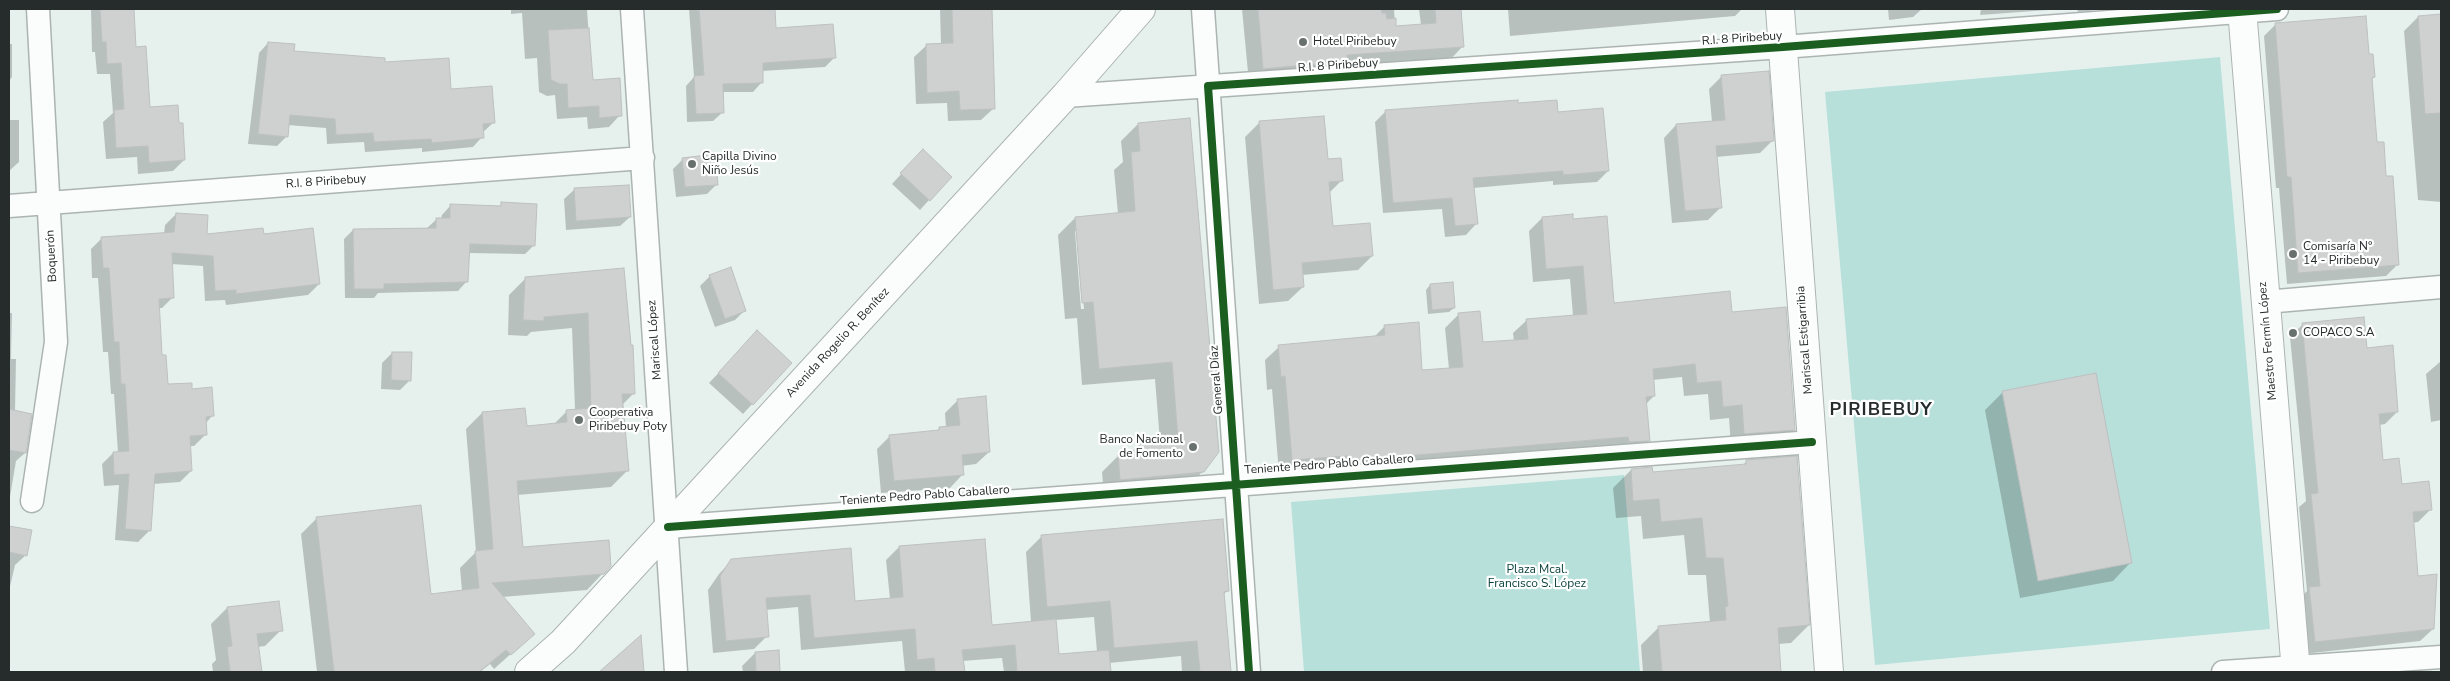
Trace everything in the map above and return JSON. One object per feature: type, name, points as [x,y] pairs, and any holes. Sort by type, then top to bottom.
[{"type":"street","name":"Boquerón","points":[[32,502],[56,342],[38,9]]},
{"type":"street","name":"Mariscal López","points":[[632,9],[668,527],[676,672]]},
{"type":"street","name":"Avenida Rogelio R. Benítez","points":[[529,672],[563,642],[1065,96],[1141,9]]},
{"type":"street","name":"General Díaz","points":[[1203,9],[1249,672]]},
{"type":"street","name":"Mariscal Estigarribia","points":[[1780,9],[1829,672]]},
{"type":"street","name":"R.I. 8 Piribebuy","points":[[1065,96],[1783,47],[2242,10],[2277,9]]},
{"type":"street","name":"Maestro Fermín López","points":[[2242,10],[2296,669]]},
{"type":"street","name":"R.I. 8 Piribebuy","points":[[9,206],[642,158]]},
{"type":"street","points":[[2265,302],[2441,287]]},
{"type":"street","name":"Teniente Pedro Pablo Caballero","points":[[668,527],[1235,483],[1812,442]]},
{"type":"street","points":[[2223,672],[2296,669],[2441,657]]},
{"type":"green space","points":[[2220,57],[2270,629],[1875,665],[1825,92]]},
{"type":"green space","name":"Plaza Mcal. Francisco S. López","points":[[1624,475],[1640,672],[1304,672],[1291,502]]},
{"type":"building","points":[[100,9],[134,9],[136,47],[146,46],[150,107],[178,105],[179,123],[183,123],[185,160],[149,163],[148,146],[116,148],[114,110],[124,109],[121,63],[107,64],[106,42],[102,42]]},
{"type":"building","points":[[699,9],[775,9],[776,28],[833,24],[836,58],[763,63],[763,83],[723,84],[724,113],[696,114],[694,76],[704,75]]},
{"type":"building","points":[[952,9],[992,9],[995,109],[960,110],[959,91],[927,93],[926,44],[953,43]]},
{"type":"building","points":[[1258,9],[1381,9],[1382,13],[1386,13],[1387,19],[1396,18],[1396,26],[1436,23],[1435,9],[1461,9],[1464,47],[1347,55],[1347,61],[1263,69]]},
{"type":"building","points":[[2441,14],[2441,113],[2425,114],[2418,16]]},
{"type":"building","points":[[2366,16],[2369,54],[2373,54],[2375,77],[2372,78],[2377,142],[2384,142],[2386,176],[2393,176],[2399,265],[2298,273],[2291,177],[2287,177],[2275,23]]},
{"type":"building","points":[[589,28],[593,80],[620,78],[622,116],[599,118],[599,106],[568,108],[567,84],[560,84],[551,80],[548,30]]},
{"type":"building","points":[[268,42],[295,44],[294,51],[385,58],[385,62],[449,58],[451,89],[492,86],[495,123],[483,124],[484,138],[432,143],[431,139],[374,142],[373,133],[336,135],[335,119],[290,115],[288,137],[258,134]]},
{"type":"building","points":[[1769,71],[1774,141],[1716,146],[1722,208],[1685,211],[1676,124],[1725,120],[1721,75]]},
{"type":"building","points":[[1518,100],[1518,103],[1557,100],[1558,112],[1603,108],[1609,171],[1563,175],[1563,171],[1473,178],[1478,224],[1455,226],[1452,198],[1393,203],[1385,110]]},
{"type":"building","points":[[1324,116],[1328,159],[1341,158],[1343,181],[1329,182],[1333,226],[1370,223],[1373,256],[1302,263],[1304,287],[1273,290],[1259,121]]},
{"type":"building","points":[[1190,118],[1219,452],[1204,472],[1120,480],[1118,454],[1140,452],[1139,443],[1178,439],[1172,362],[1099,369],[1093,302],[1082,303],[1075,217],[1135,211],[1131,152],[1140,151],[1138,123]]},
{"type":"building","points":[[923,149],[952,177],[930,201],[900,173]]},
{"type":"building","points":[[715,154],[718,185],[685,187],[682,158]]},
{"type":"building","points":[[629,185],[631,217],[576,221],[574,188]]},
{"type":"building","points":[[501,202],[537,204],[535,246],[470,244],[468,282],[384,284],[384,289],[354,289],[353,229],[436,228],[436,218],[450,218],[450,204],[501,206]]},
{"type":"building","points":[[176,213],[208,215],[207,234],[263,228],[264,234],[313,228],[320,284],[236,294],[236,290],[215,291],[213,256],[172,253],[174,298],[159,299],[162,355],[166,355],[168,384],[192,383],[192,389],[212,387],[214,416],[206,417],[207,435],[190,436],[192,471],[155,474],[151,531],[125,529],[129,474],[114,475],[113,452],[129,451],[125,384],[121,384],[119,342],[114,342],[109,268],[103,268],[101,237],[174,232]]},
{"type":"building","points":[[1573,214],[1573,219],[1607,216],[1614,303],[1730,291],[1732,312],[1786,307],[1795,430],[1744,434],[1742,405],[1723,407],[1721,381],[1697,383],[1695,364],[1653,369],[1655,396],[1646,397],[1650,441],[1629,442],[1628,437],[1348,461],[1348,456],[1292,460],[1285,376],[1281,377],[1278,345],[1385,335],[1384,325],[1419,322],[1422,370],[1463,367],[1458,313],[1480,311],[1483,342],[1528,339],[1526,319],[1587,314],[1583,266],[1546,269],[1542,217]]},
{"type":"building","points":[[731,267],[746,311],[725,319],[709,275]]},
{"type":"building","points":[[624,268],[631,345],[633,345],[635,394],[622,394],[629,471],[517,481],[523,547],[609,540],[611,566],[604,574],[492,583],[535,634],[511,655],[506,650],[479,672],[334,672],[316,517],[421,505],[431,594],[479,588],[475,551],[493,549],[482,412],[525,408],[527,426],[567,422],[566,410],[591,408],[588,313],[544,317],[544,321],[523,320],[525,277]]},
{"type":"building","points":[[1453,282],[1455,308],[1432,310],[1430,284]]},
{"type":"building","points":[[2364,317],[2367,348],[2393,345],[2398,412],[2379,414],[2383,460],[2399,458],[2402,484],[2429,481],[2432,510],[2413,512],[2418,576],[2437,574],[2434,629],[2315,642],[2309,587],[2320,586],[2311,494],[2318,493],[2302,323]]},
{"type":"building","points":[[757,330],[792,363],[753,405],[718,373]]},
{"type":"building","points":[[392,352],[412,352],[411,381],[391,380]]},
{"type":"building","points":[[2096,373],[2132,563],[2038,581],[2002,391]]},
{"type":"building","points":[[986,396],[990,452],[962,455],[964,475],[894,481],[889,435],[939,430],[939,427],[960,425],[957,399]]},
{"type":"building","points":[[9,409],[32,414],[26,453],[9,450]]},
{"type":"building","points":[[1797,456],[1810,625],[1778,628],[1781,672],[1662,672],[1658,626],[1726,620],[1725,607],[1728,606],[1723,558],[1706,558],[1702,518],[1661,522],[1659,499],[1633,501],[1631,469],[1652,467],[1653,472],[1746,464],[1746,460]]},
{"type":"building","points":[[1223,519],[1229,591],[1224,592],[1231,672],[1200,672],[1197,641],[1114,648],[1110,601],[1047,607],[1041,535]]},
{"type":"building","points":[[9,526],[32,530],[27,556],[9,552]]},
{"type":"building","points":[[985,539],[992,625],[1056,619],[1059,654],[1109,650],[1111,672],[1017,672],[1015,645],[962,650],[965,672],[935,672],[934,658],[917,660],[915,629],[814,638],[810,595],[766,598],[769,637],[726,641],[720,576],[731,559],[851,548],[855,601],[903,597],[899,546]]},
{"type":"building","points":[[279,601],[283,631],[257,634],[262,672],[230,672],[227,647],[232,646],[227,607]]},
{"type":"building","points":[[641,635],[644,672],[599,672]]},
{"type":"building","points":[[779,650],[780,672],[756,672],[755,652]]},
{"type":"cycle path","points":[[1249,672],[1208,86],[1783,47],[2277,9]]},
{"type":"cycle path","points":[[668,527],[1812,442]]},
{"type":"place","name":"Hotel Piribebuy","points":[[1303,42]]},
{"type":"place","name":"Capilla Divino Niño Jesús","points":[[692,164]]},
{"type":"place","name":"Comisaría N° 14 - Piribebuy","points":[[2293,254]]},
{"type":"place","name":"COPACO S.A","points":[[2293,333]]},
{"type":"place","name":"Cooperativa Piribebuy Poty","points":[[579,420]]},
{"type":"place","name":"Banco Nacional de Fomento","points":[[1193,447]]},
{"type":"district","name":"PIRIBEBUY","points":[[1881,411]]}]
